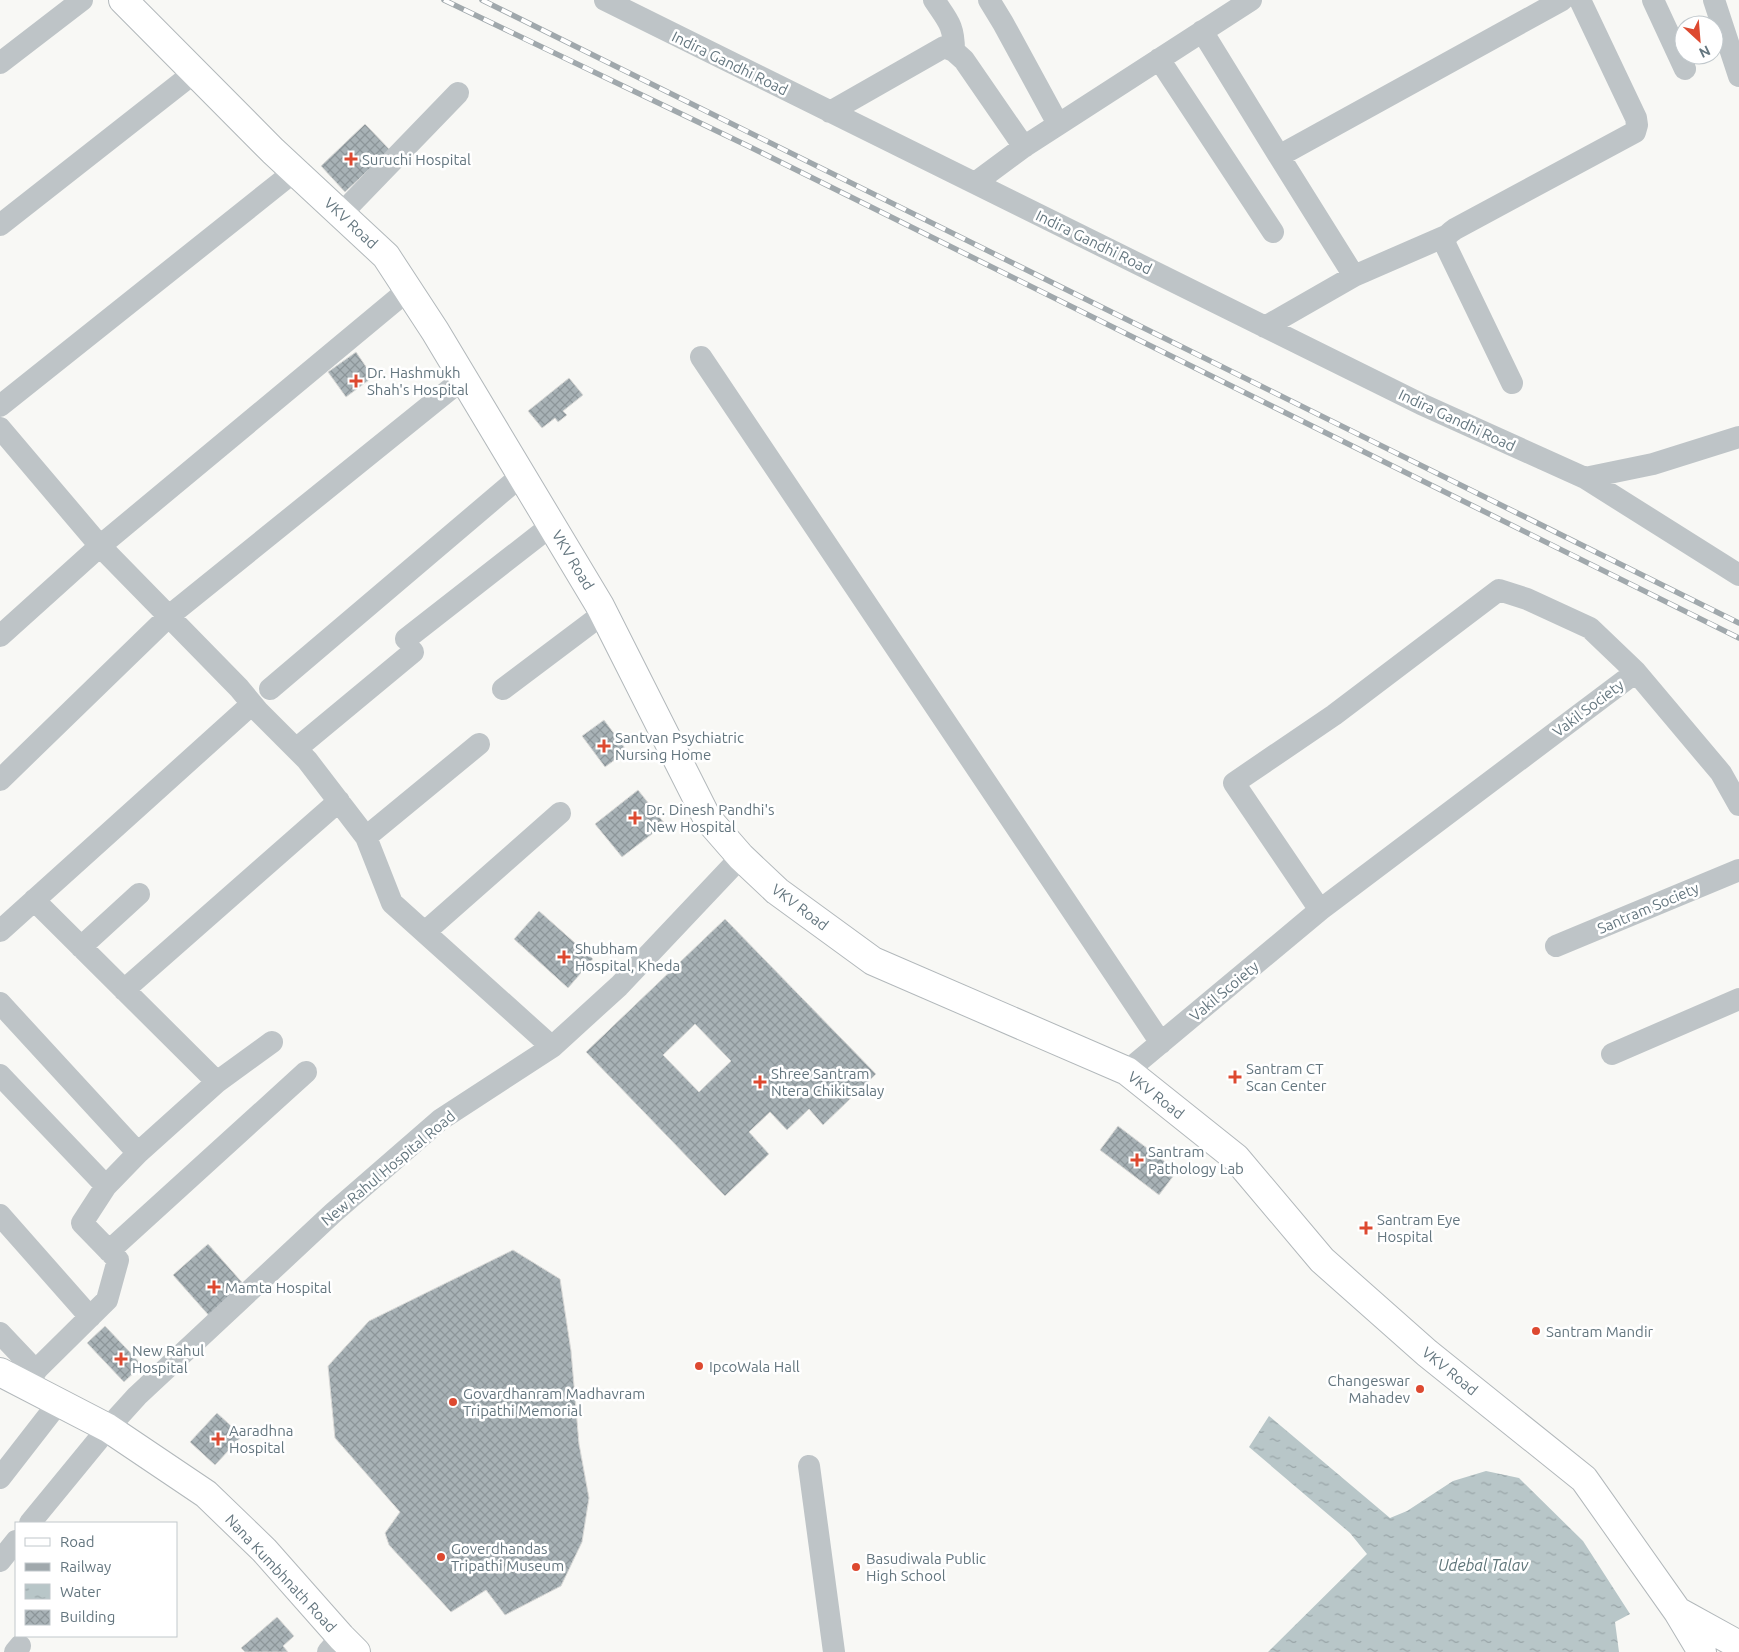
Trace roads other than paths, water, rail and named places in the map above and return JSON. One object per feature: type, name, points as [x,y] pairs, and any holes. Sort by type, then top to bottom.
[{"type":"main road","name":"VKV Road","points":[[123,0],[295,171],[386,256],[464,378],[604,613],[707,818],[741,857],[777,891],[874,962],[1127,1071],[1236,1158],[1322,1260],[1428,1353],[1584,1479],[1678,1612],[1702,1652]]},
{"type":"main road","name":"Nana Kumbhnath Road","points":[[20,1375],[58,1402],[108,1428],[206,1494],[264,1550],[342,1647]]},
{"type":"main road","name":"VKV Road","points":[[1678,1612],[1739,1647]]},
{"type":"main road","points":[[1733,1652],[1739,1647]]},
{"type":"street","points":[[0,63],[82,0]]},
{"type":"street","name":"Indira Gandhi Road","points":[[605,0],[1420,404],[1585,478],[1739,575]]},
{"type":"street","points":[[934,0],[951,24],[954,34],[954,51]]},
{"type":"street","points":[[989,0],[1058,124]]},
{"type":"street","points":[[975,183],[1058,124],[1251,0]]},
{"type":"street","points":[[1279,156],[1562,0]]},
{"type":"street","points":[[1265,326],[1354,276],[1448,235],[1635,132],[1636,118],[1580,0]]},
{"type":"street","points":[[1653,0],[1686,69]]},
{"type":"street","points":[[1714,0],[1739,76]]},
{"type":"street","points":[[1202,31],[1354,276]]},
{"type":"street","points":[[830,112],[944,47],[954,51],[964,60],[1024,147]]},
{"type":"street","points":[[1159,58],[1273,232]]},
{"type":"street","points":[[0,225],[195,72]]},
{"type":"street","points":[[341,214],[458,93]]},
{"type":"street","points":[[0,406],[295,171]]},
{"type":"street","points":[[1448,235],[1445,240],[1446,246],[1512,382]]},
{"type":"street","points":[[0,636],[100,546],[408,290]]},
{"type":"street","points":[[701,357],[1161,1043]]},
{"type":"street","points":[[0,780],[169,616],[464,378]]},
{"type":"street","points":[[0,428],[100,546],[307,760],[366,837],[392,903],[552,1047]]},
{"type":"street","points":[[1585,478],[1653,464],[1739,437]]},
{"type":"street","points":[[270,689],[522,475]]},
{"type":"street","points":[[296,750],[410,645],[552,525]]},
{"type":"street","name":"Vakil Society","points":[[1499,590],[1527,599],[1590,628],[1636,672],[1320,910],[1234,782],[1334,715],[1499,590]]},
{"type":"street","points":[[503,689],[604,613]]},
{"type":"street","points":[[1636,672],[1721,773],[1739,805]]},
{"type":"street","points":[[0,931],[252,704]]},
{"type":"street","points":[[366,837],[479,744]]},
{"type":"street","points":[[124,990],[339,801]]},
{"type":"street","points":[[425,932],[560,813]]},
{"type":"street","name":"New Rahul Hospital Road","points":[[31,1522],[108,1428],[137,1396],[333,1213],[440,1120],[552,1047],[619,986],[741,857]]},
{"type":"street","name":"Santram Society","points":[[1556,946],[1739,870]]},
{"type":"street","points":[[81,947],[139,894]]},
{"type":"street","points":[[34,900],[217,1082]]},
{"type":"street","name":"Vakil Scoiety","points":[[1127,1071],[1320,910]]},
{"type":"street","points":[[1612,1054],[1739,999]]},
{"type":"street","points":[[0,1003],[138,1153]]},
{"type":"street","points":[[0,1333],[20,1375],[90,1317],[107,1300],[118,1260],[82,1224],[106,1186],[138,1153],[217,1082],[272,1042]]},
{"type":"street","points":[[109,1251],[306,1072]]},
{"type":"street","points":[[0,1075],[106,1186]]},
{"type":"street","points":[[0,1215],[90,1317]]},
{"type":"street","points":[[0,1478],[58,1402]]},
{"type":"street","points":[[809,1466],[834,1652]]},
{"type":"street","points":[[0,1561],[15,1541]]},
{"type":"water","name":"Udebal Talav","points":[[1269,1416],[1390,1518],[1407,1511],[1453,1481],[1486,1471],[1519,1478],[1583,1541],[1630,1614],[1615,1622],[1619,1652],[1268,1652],[1367,1554],[1350,1533],[1249,1447]]},
{"type":"railway","points":[[444,0],[746,145],[1739,638]]},
{"type":"railway","points":[[482,0],[1739,623]]},
{"type":"place","name":"Suruchi Hospital","points":[[351,159]]},
{"type":"place","name":"Dr. Hashmukh Shah's Hospital","points":[[356,381]]},
{"type":"place","name":"Santvan Psychiatric Nursing Home","points":[[604,746]]},
{"type":"place","name":"Dr. Dinesh Pandhi's New Hospital","points":[[635,818]]},
{"type":"place","name":"Shubham Hospital, Kheda","points":[[564,957]]},
{"type":"place","name":"Santram CT Scan Center","points":[[1235,1077]]},
{"type":"place","name":"Shree Santram Ntera Chikitsalay","points":[[760,1082]]},
{"type":"place","name":"Santram Pathology Lab","points":[[1137,1160]]},
{"type":"place","name":"Santram Eye Hospital","points":[[1366,1228]]},
{"type":"place","name":"Mamta Hospital","points":[[214,1287]]},
{"type":"place","name":"Santram Mandir","points":[[1536,1331]]},
{"type":"place","name":"New Rahul Hospital","points":[[121,1359]]},
{"type":"place","name":"IpcoWala Hall","points":[[699,1366]]},
{"type":"place","name":"Changeswar Mahadev","points":[[1420,1389]]},
{"type":"place","name":"Govardhanram Madhavram Tripathi Memorial","points":[[453,1402]]},
{"type":"place","name":"Aaradhna Hospital","points":[[218,1439]]},
{"type":"place","name":"Goverdhandas Tripathi Museum","points":[[441,1557]]},
{"type":"place","name":"Basudiwala Public High School","points":[[856,1567]]}]
